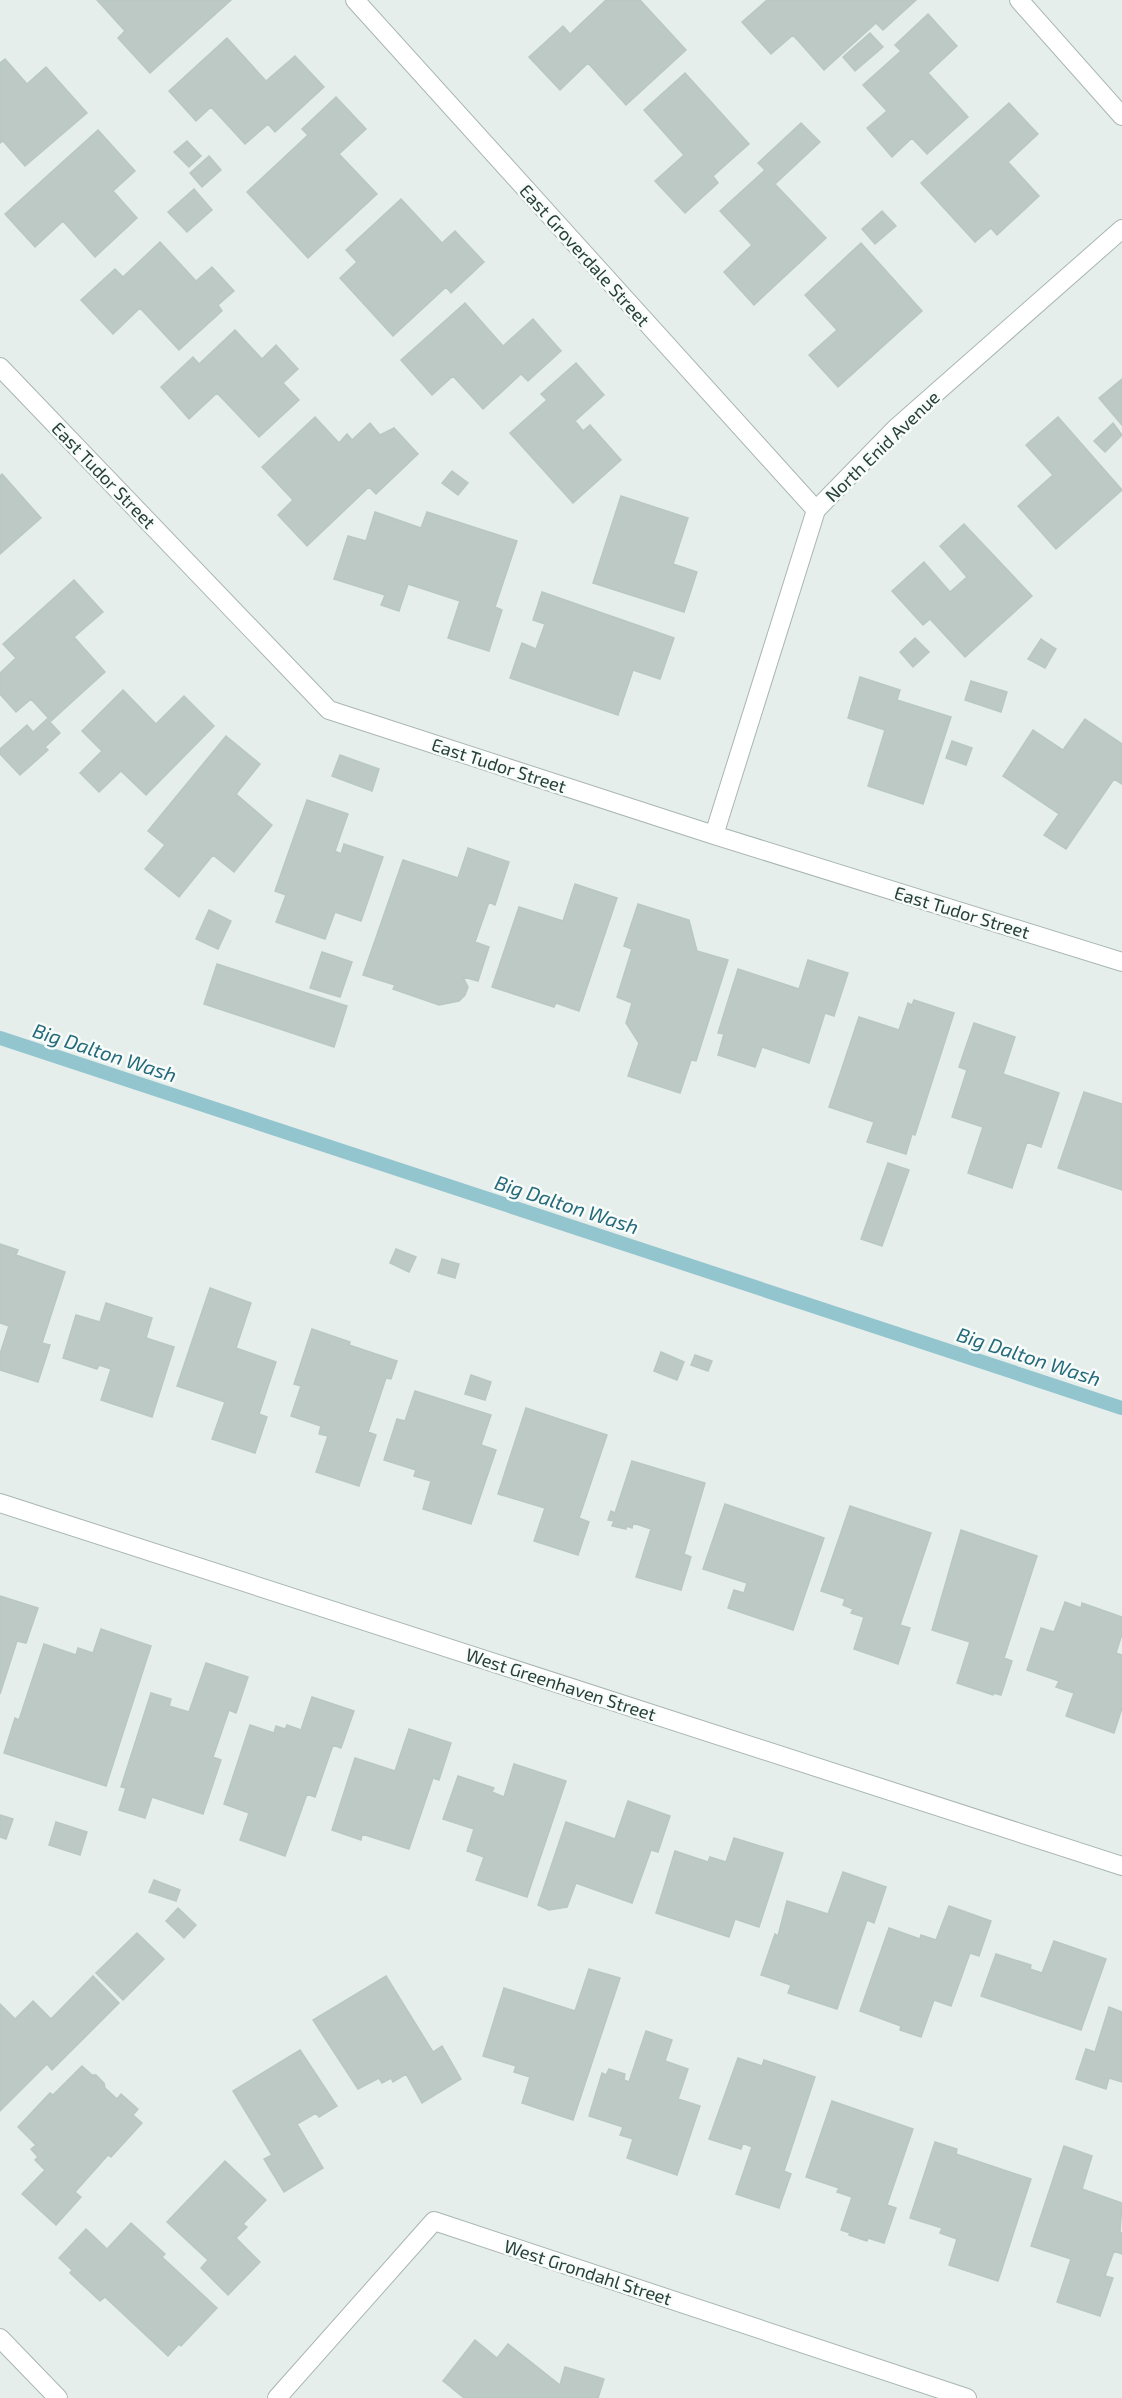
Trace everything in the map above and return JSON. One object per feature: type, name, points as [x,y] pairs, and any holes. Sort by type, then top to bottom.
[{"type":"street","name":"East Groverdale Street","points":[[355,0],[816,510]]},
{"type":"street","points":[[1019,0],[1122,116]]},
{"type":"street","name":"North Enid Avenue","points":[[714,835],[816,510],[896,428],[1122,229]]},
{"type":"street","name":"East Tudor Street","points":[[0,367],[329,710],[714,835],[1122,962]]},
{"type":"street","name":"West Greenhaven Street","points":[[0,1503],[1122,1866]]},
{"type":"street","name":"West Grondahl Street","points":[[277,2398],[434,2221],[967,2398]]},
{"type":"street","points":[[0,2338],[58,2398]]},
{"type":"building","points":[[97,0],[231,0],[150,73],[118,38],[125,31]]},
{"type":"building","points":[[606,0],[640,0],[686,50],[626,105],[588,63],[560,90],[529,57],[563,26],[570,34]]},
{"type":"building","points":[[767,0],[916,0],[883,30],[876,23],[824,70],[793,35],[771,54],[742,22]]},
{"type":"building","points":[[928,14],[957,46],[928,73],[968,117],[927,154],[912,138],[892,157],[867,128],[887,111],[863,85],[901,51],[895,45]]},
{"type":"building","points":[[870,33],[883,47],[855,71],[843,57]]},
{"type":"building","points":[[227,38],[266,81],[295,56],[324,87],[275,132],[268,124],[245,144],[211,107],[196,121],[169,91]]},
{"type":"building","points":[[5,59],[27,84],[46,67],[87,113],[25,166],[3,141],[0,143],[0,63]]},
{"type":"building","points":[[685,73],[749,144],[713,176],[718,183],[685,213],[655,181],[684,155],[644,110]]},
{"type":"building","points":[[336,97],[366,129],[339,154],[377,194],[308,258],[247,192],[308,135],[302,129]]},
{"type":"building","points":[[1009,103],[1038,134],[1008,162],[1039,196],[997,235],[991,228],[975,242],[921,183]]},
{"type":"building","points":[[801,123],[820,142],[775,184],[826,238],[754,305],[724,272],[752,245],[720,211],[765,170],[758,163]]},
{"type":"building","points":[[98,130],[135,171],[113,191],[137,218],[95,257],[63,221],[35,247],[5,214]]},
{"type":"building","points":[[187,141],[201,156],[189,167],[174,152]]},
{"type":"building","points":[[209,156],[221,170],[202,187],[190,173]]},
{"type":"building","points":[[194,189],[212,210],[187,232],[168,212]]},
{"type":"building","points":[[401,199],[442,243],[455,231],[484,262],[451,293],[446,287],[393,336],[340,278],[357,262],[346,250]]},
{"type":"building","points":[[882,211],[896,226],[875,244],[862,229]]},
{"type":"building","points":[[160,242],[196,281],[212,267],[234,291],[218,305],[222,311],[179,350],[140,308],[113,334],[81,300],[115,269],[123,277]]},
{"type":"building","points":[[861,243],[922,311],[838,387],[809,355],[837,330],[805,295]]},
{"type":"building","points":[[465,303],[503,346],[533,319],[561,351],[528,381],[521,374],[483,409],[453,376],[432,395],[401,360]]},
{"type":"building","points":[[235,330],[262,359],[276,345],[298,369],[283,383],[299,400],[259,437],[217,393],[189,419],[161,387],[193,357],[199,364]]},
{"type":"building","points":[[576,363],[604,395],[575,421],[583,431],[590,425],[621,460],[573,503],[510,433],[547,400],[541,394]]},
{"type":"building","points":[[1122,379],[1122,425],[1099,398]]},
{"type":"building","points":[[315,417],[339,443],[347,434],[352,440],[370,423],[380,435],[394,428],[418,454],[376,494],[369,487],[307,546],[278,515],[293,500],[262,467]]},
{"type":"building","points":[[1058,417],[1122,490],[1056,549],[1018,506],[1053,475],[1026,445]]},
{"type":"building","points":[[1113,423],[1122,435],[1105,452],[1094,441]]},
{"type":"building","points":[[452,471],[468,483],[458,495],[442,483]]},
{"type":"building","points":[[2,474],[41,518],[0,554],[0,476]]},
{"type":"building","points":[[621,496],[688,518],[673,564],[697,572],[684,612],[593,583]]},
{"type":"building","points":[[375,512],[421,528],[427,512],[517,541],[495,607],[502,610],[489,651],[448,638],[460,601],[408,584],[399,611],[381,605],[385,595],[334,579],[348,536],[366,541]]},
{"type":"building","points":[[964,524],[1032,596],[965,657],[930,619],[923,625],[892,591],[924,562],[950,592],[967,577],[940,546]]},
{"type":"building","points":[[74,580],[103,612],[74,637],[105,672],[51,721],[31,699],[16,712],[0,694],[0,673],[16,658],[3,644]]},
{"type":"building","points":[[542,592],[674,638],[660,679],[633,670],[618,715],[510,678],[522,643],[536,649],[545,624],[533,620]]},
{"type":"building","points":[[915,638],[929,652],[913,667],[900,652]]},
{"type":"building","points":[[1041,639],[1056,649],[1045,668],[1028,659]]},
{"type":"building","points":[[860,677],[900,690],[897,700],[951,717],[923,804],[868,786],[885,730],[848,718]]},
{"type":"building","points":[[971,681],[1007,692],[1001,712],[965,700]]},
{"type":"building","points":[[123,690],[156,724],[184,696],[214,726],[146,795],[121,771],[99,792],[80,773],[102,751],[82,731]]},
{"type":"building","points":[[47,719],[60,733],[45,747],[48,750],[20,775],[0,754],[0,749],[27,725],[33,732]]},
{"type":"building","points":[[1085,719],[1122,744],[1122,784],[1114,779],[1066,849],[1044,835],[1059,814],[1003,776],[1033,730],[1063,750]]},
{"type":"building","points":[[226,736],[260,764],[236,794],[272,825],[234,872],[213,855],[179,897],[145,869],[165,845],[148,831]]},
{"type":"building","points":[[952,741],[972,748],[966,765],[946,758]]},
{"type":"building","points":[[340,755],[379,769],[372,791],[332,776]]},
{"type":"building","points":[[307,800],[348,814],[335,851],[341,854],[344,844],[383,857],[361,921],[335,912],[325,939],[276,922],[286,895],[275,891]]},
{"type":"building","points":[[468,848],[509,862],[495,905],[489,902],[475,942],[489,947],[478,981],[463,977],[468,987],[465,995],[459,1001],[439,1005],[393,989],[395,985],[363,975],[403,860],[458,878]]},
{"type":"building","points":[[575,884],[617,898],[579,1011],[556,1003],[554,1007],[492,987],[519,907],[563,921]]},
{"type":"building","points":[[638,904],[689,920],[697,951],[728,960],[696,1061],[691,1060],[680,1093],[628,1076],[639,1043],[626,1023],[632,1003],[617,997],[632,949],[624,946]]},
{"type":"building","points":[[209,910],[231,921],[218,949],[196,939]]},
{"type":"building","points":[[322,952],[352,962],[340,997],[310,988]]},
{"type":"building","points":[[808,960],[848,973],[834,1016],[825,1013],[809,1063],[762,1047],[755,1067],[718,1055],[724,1034],[718,1033],[738,969],[799,989]]},
{"type":"building","points":[[217,964],[347,1006],[334,1047],[204,1004]]},
{"type":"building","points":[[914,1000],[954,1013],[915,1135],[912,1134],[906,1154],[867,1142],[874,1122],[829,1107],[859,1017],[899,1030],[908,1003],[912,1005]]},
{"type":"building","points":[[974,1023],[1015,1037],[1003,1074],[1059,1093],[1041,1147],[1027,1142],[1012,1188],[968,1173],[983,1127],[952,1117],[967,1070],[959,1067]]},
{"type":"building","points":[[1084,1092],[1122,1104],[1122,1190],[1058,1168]]},
{"type":"building","points":[[888,1163],[909,1170],[882,1246],[861,1239]]},
{"type":"building","points":[[0,1244],[18,1250],[16,1255],[65,1272],[42,1343],[50,1345],[38,1382],[0,1370],[0,1354],[9,1326],[0,1323]]},
{"type":"building","points":[[396,1249],[416,1257],[409,1272],[390,1263]]},
{"type":"building","points":[[442,1259],[459,1264],[455,1278],[438,1273]]},
{"type":"building","points":[[210,1288],[251,1303],[236,1348],[276,1362],[259,1414],[267,1417],[255,1453],[212,1439],[225,1402],[177,1386]]},
{"type":"building","points":[[106,1303],[152,1318],[146,1338],[174,1347],[152,1417],[101,1400],[111,1369],[99,1365],[97,1369],[63,1358],[76,1315],[100,1322]]},
{"type":"building","points":[[312,1329],[350,1342],[349,1345],[397,1361],[391,1379],[386,1378],[368,1432],[376,1435],[359,1486],[316,1472],[328,1436],[319,1434],[321,1426],[291,1416],[301,1386],[294,1384]]},
{"type":"building","points":[[661,1352],[684,1362],[677,1380],[654,1371]]},
{"type":"building","points":[[695,1355],[712,1361],[708,1371],[691,1365]]},
{"type":"building","points":[[471,1375],[491,1382],[485,1400],[465,1394]]},
{"type":"building","points":[[415,1391],[491,1415],[481,1445],[496,1450],[471,1524],[423,1509],[431,1481],[414,1476],[416,1470],[384,1460],[397,1419],[405,1421]]},
{"type":"building","points":[[526,1408],[607,1435],[579,1518],[589,1522],[578,1555],[534,1541],[545,1508],[498,1494]]},
{"type":"building","points":[[632,1461],[705,1483],[684,1554],[691,1557],[681,1590],[636,1577],[651,1529],[633,1523],[632,1528],[626,1526],[626,1529],[612,1526],[614,1521],[608,1520],[611,1511],[615,1513]]},
{"type":"building","points":[[725,1504],[824,1538],[793,1630],[728,1608],[734,1590],[744,1593],[747,1583],[703,1569]]},
{"type":"building","points":[[850,1506],[931,1533],[900,1625],[910,1628],[898,1664],[854,1649],[864,1617],[851,1613],[853,1609],[843,1605],[845,1599],[821,1591]]},
{"type":"building","points":[[961,1530],[1037,1556],[1004,1658],[1012,1661],[1001,1695],[993,1693],[993,1695],[957,1683],[970,1642],[932,1630]]},
{"type":"building","points":[[0,1596],[38,1608],[26,1643],[17,1641],[0,1694]]},
{"type":"building","points":[[1065,1602],[1081,1608],[1082,1603],[1122,1617],[1122,1634],[1116,1653],[1122,1655],[1122,1708],[1114,1733],[1066,1716],[1074,1693],[1056,1687],[1059,1681],[1027,1670],[1041,1628],[1054,1632]]},
{"type":"building","points":[[101,1629],[151,1646],[106,1786],[4,1753],[15,1718],[19,1720],[44,1644],[76,1655],[78,1648],[93,1653]]},
{"type":"building","points":[[206,1663],[248,1677],[236,1713],[229,1710],[213,1757],[221,1760],[203,1814],[152,1797],[145,1818],[119,1810],[126,1788],[121,1787],[151,1693],[171,1699],[169,1706],[189,1712]]},
{"type":"building","points":[[312,1697],[354,1711],[341,1748],[333,1745],[315,1797],[307,1794],[285,1856],[240,1840],[249,1813],[224,1804],[250,1725],[274,1733],[276,1726],[285,1729],[287,1725],[301,1730]]},
{"type":"building","points":[[409,1729],[451,1743],[439,1780],[433,1778],[409,1849],[362,1834],[361,1840],[332,1830],[355,1758],[395,1771]]},
{"type":"building","points":[[514,1764],[566,1781],[527,1897],[476,1880],[484,1857],[467,1851],[474,1829],[443,1819],[458,1776],[494,1788],[492,1792],[504,1797]]},
{"type":"building","points":[[628,1801],[670,1816],[658,1852],[651,1850],[632,1903],[576,1883],[567,1907],[549,1910],[538,1905],[566,1822],[615,1839]]},
{"type":"building","points":[[0,1815],[13,1819],[6,1839],[0,1837]]},
{"type":"building","points":[[56,1822],[87,1832],[80,1855],[49,1845]]},
{"type":"building","points":[[734,1838],[783,1853],[759,1927],[735,1919],[729,1937],[656,1913],[675,1851],[708,1862],[710,1857],[726,1862]]},
{"type":"building","points":[[843,1872],[886,1887],[874,1923],[867,1920],[837,2009],[788,1993],[791,1985],[761,1975],[775,1934],[778,1936],[787,1901],[828,1914]]},
{"type":"building","points":[[154,1880],[180,1890],[176,1901],[149,1892]]},
{"type":"building","points":[[949,1906],[991,1921],[979,1956],[970,1953],[951,2006],[934,2000],[921,2037],[900,2030],[901,2026],[860,2011],[889,1928],[920,1939],[921,1935],[936,1940]]},
{"type":"building","points":[[178,1908],[196,1925],[184,1938],[166,1921]]},
{"type":"building","points":[[137,1933],[164,1959],[123,2000],[96,1973]]},
{"type":"building","points":[[1054,1941],[1106,1959],[1081,2030],[981,1996],[996,1954],[1031,1965],[1030,1969],[1042,1973]]},
{"type":"building","points":[[589,1969],[620,1978],[573,2120],[522,2103],[530,2077],[514,2072],[516,2066],[483,2056],[504,1988],[575,2011]]},
{"type":"building","points":[[93,1976],[119,2003],[52,2070],[47,2064],[0,2111],[0,2004],[15,2019],[33,2001],[51,2019]]},
{"type":"building","points":[[386,1976],[433,2052],[442,2046],[461,2079],[422,2103],[406,2074],[393,2082],[391,2078],[382,2083],[379,2078],[358,2089],[313,2020]]},
{"type":"building","points":[[1109,2007],[1122,2012],[1122,2082],[1109,2078],[1106,2089],[1076,2079],[1086,2049],[1095,2052]]},
{"type":"building","points":[[646,2031],[672,2040],[665,2061],[688,2069],[678,2099],[700,2106],[677,2175],[627,2158],[633,2139],[620,2135],[623,2127],[589,2116],[602,2073],[606,2075],[609,2069],[625,2074],[624,2080],[629,2082]]},
{"type":"building","points":[[300,2050],[337,2106],[319,2117],[316,2113],[297,2124],[323,2168],[284,2192],[264,2159],[272,2155],[233,2091]]},
{"type":"building","points":[[738,2058],[762,2066],[764,2060],[815,2077],[784,2171],[791,2174],[779,2208],[736,2194],[752,2147],[743,2143],[741,2149],[709,2139]]},
{"type":"building","points":[[82,2066],[92,2075],[96,2075],[117,2099],[121,2094],[138,2109],[133,2115],[142,2123],[111,2157],[108,2155],[75,2192],[81,2197],[56,2225],[22,2194],[45,2170],[35,2160],[38,2157],[31,2149],[36,2145],[18,2127],[50,2093],[53,2095]]},
{"type":"building","points":[[832,2101],[913,2129],[887,2205],[896,2208],[884,2243],[868,2238],[867,2241],[841,2230],[852,2197],[837,2192],[839,2188],[806,2177]]},
{"type":"building","points":[[935,2142],[957,2149],[956,2154],[1031,2179],[998,2281],[949,2265],[957,2239],[940,2233],[942,2228],[910,2218]]},
{"type":"building","points":[[1064,2146],[1092,2156],[1082,2189],[1122,2203],[1120,2232],[1122,2233],[1122,2254],[1114,2251],[1105,2276],[1113,2278],[1100,2316],[1057,2302],[1071,2259],[1031,2246]]},
{"type":"building","points":[[225,2161],[266,2200],[243,2224],[247,2227],[236,2238],[260,2262],[228,2295],[201,2268],[208,2260],[167,2222]]},
{"type":"building","points":[[131,2223],[165,2254],[162,2257],[217,2308],[181,2346],[179,2344],[168,2356],[105,2297],[100,2301],[70,2273],[72,2270],[59,2258],[86,2229],[107,2249]]},
{"type":"building","points":[[475,2340],[497,2358],[508,2344],[560,2385],[565,2367],[604,2379],[598,2398],[464,2398],[443,2381]]},
{"type":"waterway","name":"Big Dalton Wash","points":[[0,1038],[1122,1408]]}]
